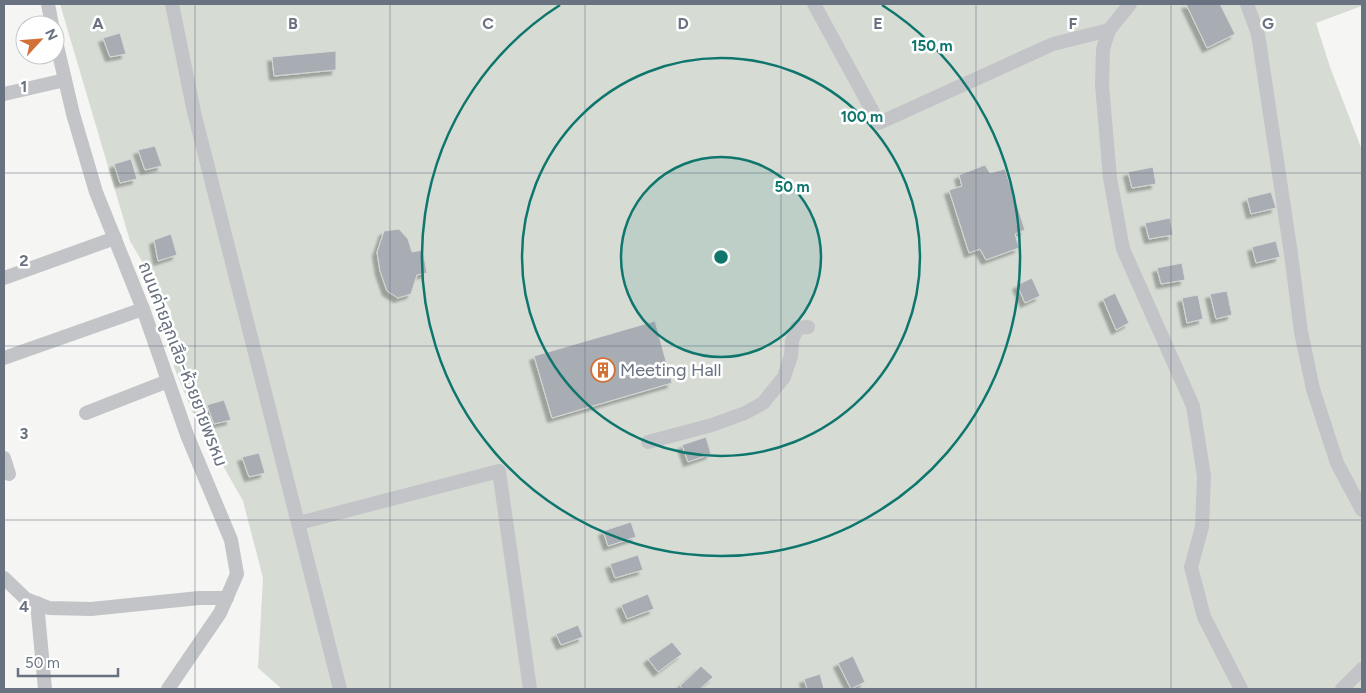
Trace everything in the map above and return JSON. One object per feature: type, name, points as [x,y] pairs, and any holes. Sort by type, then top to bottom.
[{"type":"street","points":[[172,4],[194,112],[340,689]]},
{"type":"street","points":[[814,4],[879,123],[1053,44],[1109,30]]},
{"type":"street","points":[[1130,4],[1109,30],[1103,49],[1102,85],[1110,178],[1123,249],[1193,406],[1204,476],[1202,527],[1191,567],[1204,617],[1241,689]]},
{"type":"street","points":[[1247,4],[1258,34],[1301,332],[1313,389],[1337,463],[1362,510]]},
{"type":"street","name":"ถนนค่ายลูกเสึอ-ห้วยยายพรหม","points":[[62,65],[73,114],[96,192],[143,309],[187,435],[231,540],[237,574],[220,613],[168,689]]},
{"type":"street","points":[[4,94],[65,80]]},
{"type":"street","points":[[4,278],[115,238]]},
{"type":"street","points":[[4,358],[143,309]]},
{"type":"street","points":[[648,442],[712,426],[745,413],[763,403],[784,377],[791,356],[792,340],[797,328],[808,327]]},
{"type":"street","points":[[86,413],[168,381]]},
{"type":"street","points":[[4,458],[9,474]]},
{"type":"street","points":[[299,523],[500,471],[530,689]]},
{"type":"street","points":[[4,578],[26,599],[49,608],[92,609],[199,598],[227,598]]},
{"type":"street","points":[[37,603],[45,689]]},
{"type":"street","points":[[1342,689],[1362,670]]},
{"type":"shaded area","points":[[60,4],[1362,4],[1362,6],[1316,23],[1330,67],[1362,150],[1362,689],[282,689],[258,668],[263,578],[243,501],[192,411],[174,367],[171,311],[130,241],[65,21],[65,15],[63,15]]},
{"type":"building","points":[[1186,4],[1220,4],[1235,34],[1207,48]]},
{"type":"building","points":[[120,33],[126,54],[110,57],[103,38]]},
{"type":"building","points":[[336,51],[336,70],[274,76],[272,57]]},
{"type":"building","points":[[155,146],[162,166],[145,170],[138,150]]},
{"type":"building","points":[[131,159],[137,179],[120,183],[114,164]]},
{"type":"building","points":[[985,165],[990,173],[1005,169],[1025,230],[1015,234],[1019,248],[986,260],[980,249],[969,253],[949,190],[962,186],[959,175]]},
{"type":"building","points":[[1153,167],[1156,184],[1132,188],[1128,172]]},
{"type":"building","points":[[1271,192],[1276,208],[1251,214],[1247,198]]},
{"type":"building","points":[[1170,218],[1173,235],[1149,239],[1145,223]]},
{"type":"building","points":[[399,229],[408,239],[412,252],[423,250],[427,273],[417,275],[411,294],[398,298],[387,291],[380,271],[377,252],[384,231]]},
{"type":"building","points":[[171,234],[177,255],[158,261],[154,240]]},
{"type":"building","points":[[1276,241],[1280,257],[1256,263],[1252,247]]},
{"type":"building","points":[[1182,263],[1185,280],[1161,284],[1157,268]]},
{"type":"building","points":[[1032,278],[1040,296],[1025,303],[1017,285]]},
{"type":"building","points":[[1227,291],[1232,315],[1216,319],[1210,294]]},
{"type":"building","points":[[1115,293],[1129,323],[1116,330],[1103,299]]},
{"type":"building","points":[[1198,295],[1203,319],[1187,323],[1182,298]]},
{"type":"building","name":"Meeting Hall","points":[[655,321],[672,383],[552,418],[534,356]]},
{"type":"building","points":[[224,400],[231,420],[214,424],[207,405]]},
{"type":"building","points":[[706,437],[711,454],[688,462],[682,445]]},
{"type":"building","points":[[259,453],[265,473],[249,477],[242,457]]},
{"type":"building","points":[[631,522],[636,537],[608,546],[603,531]]},
{"type":"building","points":[[638,555],[643,570],[615,578],[610,564]]},
{"type":"building","points":[[648,594],[654,609],[627,619],[621,605]]},
{"type":"building","points":[[578,625],[583,637],[561,645],[556,634]]},
{"type":"building","points":[[672,642],[682,654],[658,672],[648,659]]},
{"type":"building","points":[[853,656],[865,682],[851,689],[838,663]]},
{"type":"building","points":[[701,666],[713,677],[700,689],[683,689],[680,686]]},
{"type":"building","points":[[820,674],[824,689],[807,689],[804,679]]},
{"type":"place","name":"Meeting Hall","points":[[603,370]]}]
